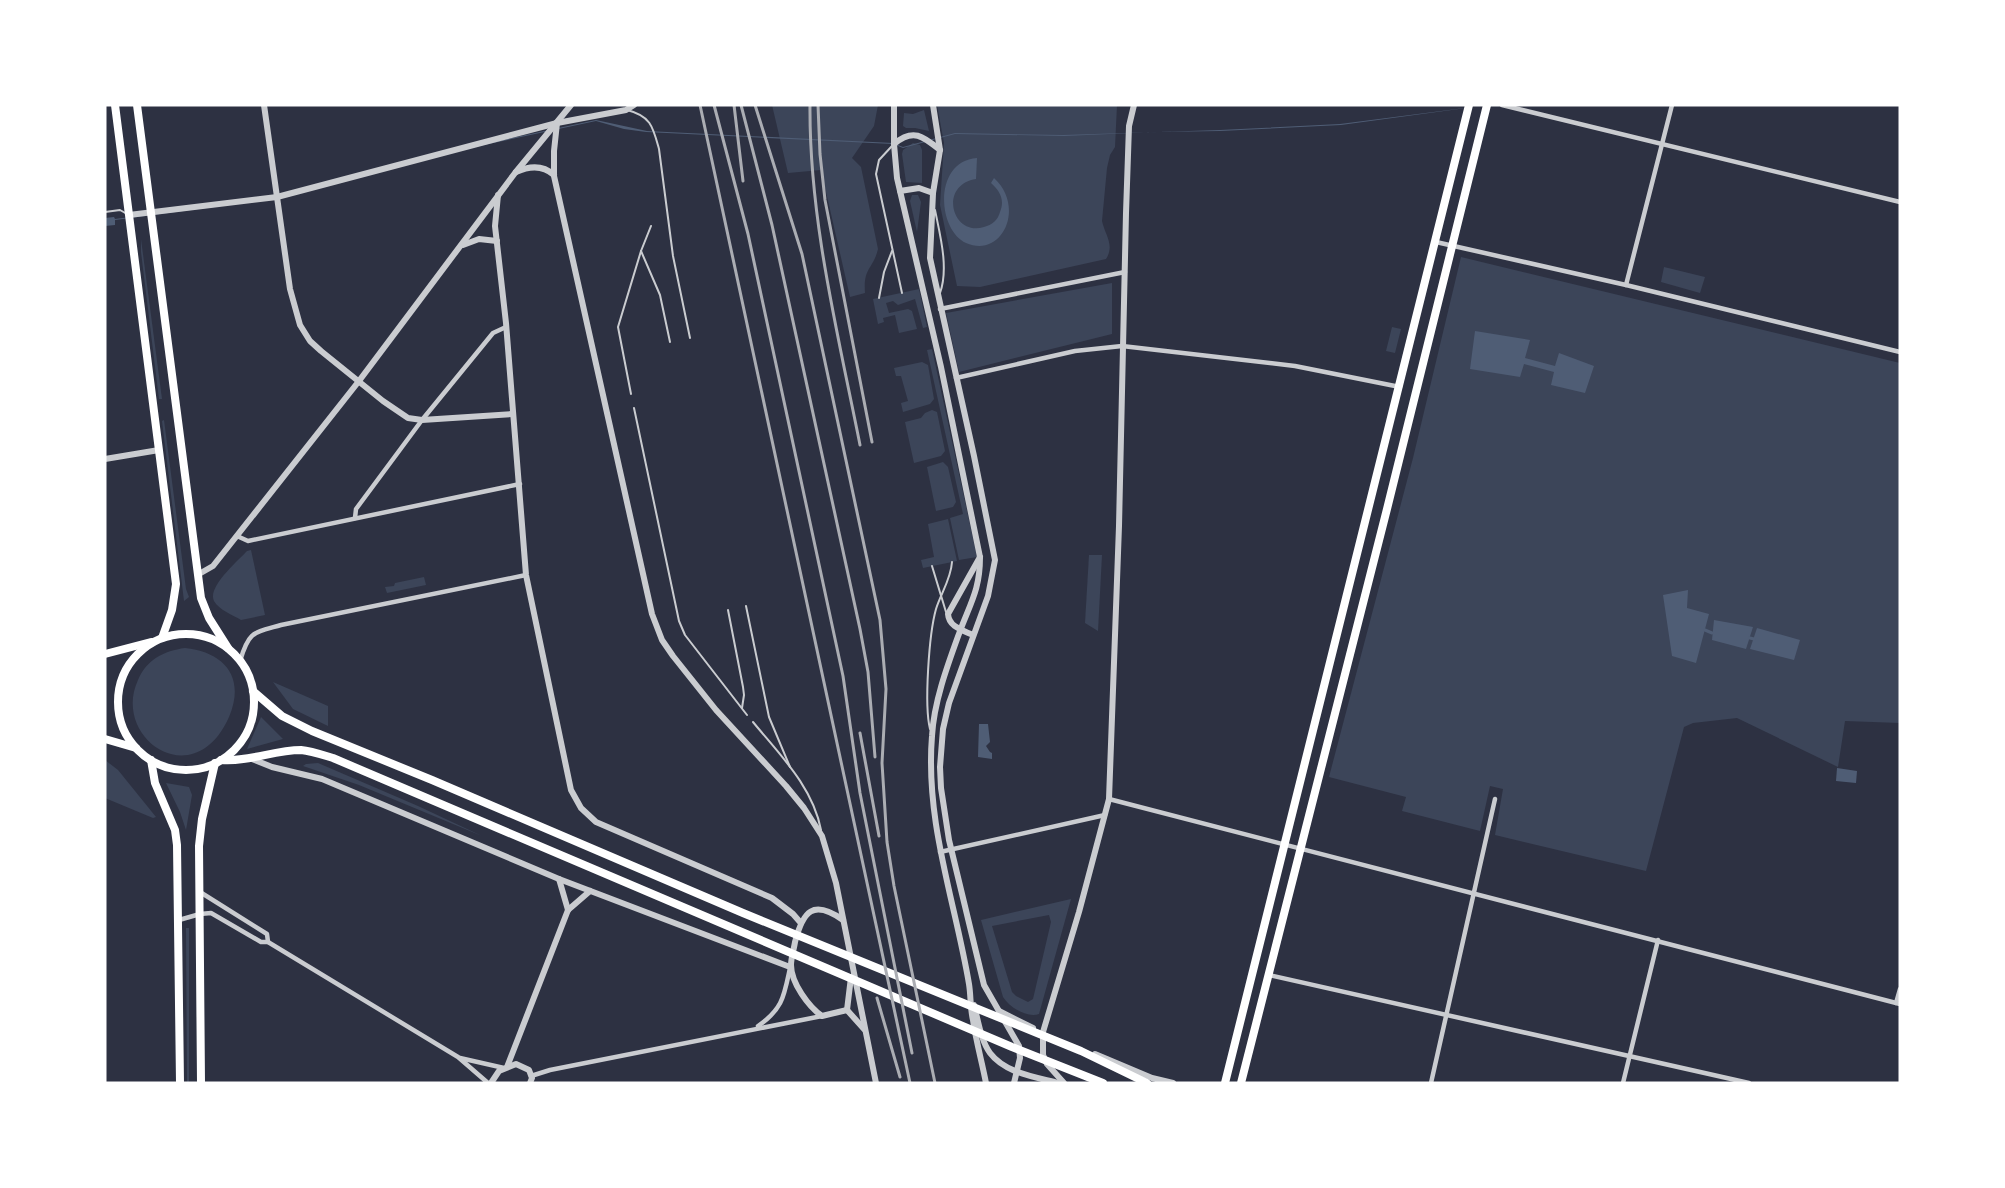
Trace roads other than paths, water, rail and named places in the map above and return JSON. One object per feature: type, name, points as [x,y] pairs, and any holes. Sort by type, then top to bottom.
[{"type":"main road","points":[[115,105],[176,584],[172,610],[158,640],[142,650],[132,661],[119,689],[118,705],[123,726],[137,749],[151,760],[176,769],[199,769],[218,762],[252,759],[289,751],[303,750],[316,753],[378,777],[1001,1043],[1103,1083]]},
{"type":"main road","points":[[137,105],[201,598],[228,648],[240,661],[248,675],[253,691],[253,712],[247,732],[236,748],[218,762],[201,828],[199,846],[201,1083]]},
{"type":"main road","points":[[1225,1083],[1469,105]]},
{"type":"main road","points":[[1241,1083],[1486,105]]},
{"type":"main road","points":[[105,654],[188,634],[202,636],[228,648]]},
{"type":"main road","points":[[253,691],[282,716],[304,728],[743,913],[1081,1051],[1147,1083]]},
{"type":"main road","points":[[105,739],[137,749]]},
{"type":"main road","points":[[151,760],[155,783],[175,830],[178,860],[180,1083]]},
{"type":"street","points":[[264,105],[290,289],[300,326],[310,341],[408,418],[422,420],[513,414]]},
{"type":"street","points":[[199,574],[213,567],[358,381],[514,173],[571,105]]},
{"type":"street","points":[[129,215],[277,197],[557,123],[626,110],[634,105]]},
{"type":"street","points":[[894,105],[894,144],[900,191],[941,367],[980,556],[977,592],[946,669],[932,735],[932,804],[940,852],[979,1025],[990,1053],[1016,1072],[1058,1083]]},
{"type":"street","points":[[933,105],[940,150],[933,193],[930,255],[995,560],[988,597],[949,703],[943,729],[941,788],[951,849],[984,985],[1019,1046],[1020,1058],[1014,1083]]},
{"type":"street","points":[[1064,1083],[1047,1064],[1043,1055],[1043,1032],[1079,912],[1108,799],[1132,105]]},
{"type":"street","points":[[1502,105],[1900,202]]},
{"type":"street","points":[[1626,285],[1672,105]]},
{"type":"street","points":[[557,123],[554,176],[652,614],[662,640],[673,656],[716,710],[786,786],[822,836],[836,883],[876,1083]]},
{"type":"street","points":[[894,144],[912,135],[926,139],[940,150]]},
{"type":"street","points":[[514,173],[536,167],[550,171],[554,176]]},
{"type":"street","points":[[900,191],[919,188],[933,193]]},
{"type":"street","points":[[498,195],[495,220],[526,575],[571,790],[581,808],[596,822],[772,898],[794,914],[800,922]]},
{"type":"street","points":[[457,249],[468,242],[479,239],[497,241]]},
{"type":"street","points":[[1436,242],[1626,285],[1900,352]]},
{"type":"street","points":[[940,309],[1125,272]]},
{"type":"street","points":[[355,518],[356,509],[422,420],[493,333],[506,327]]},
{"type":"street","points":[[956,378],[1075,351],[1122,346],[1295,366],[1400,387]]},
{"type":"street","points":[[105,459],[159,450]]},
{"type":"street","points":[[237,536],[248,541],[519,484]]},
{"type":"street","points":[[974,635],[953,625],[948,614],[980,556]]},
{"type":"street","points":[[240,661],[245,643],[254,633],[526,575]]},
{"type":"street","points":[[252,759],[272,767],[322,779],[559,879],[790,967],[801,992],[814,1010],[822,1016]]},
{"type":"street","points":[[1108,799],[1898,1003],[1900,989]]},
{"type":"street","points":[[1431,1083],[1495,799]]},
{"type":"street","points":[[940,852],[1105,815]]},
{"type":"street","points":[[559,879],[568,910]]},
{"type":"street","points":[[506,1067],[519,1039],[568,910],[590,891]]},
{"type":"street","points":[[200,892],[267,934],[268,942]]},
{"type":"street","points":[[756,1028],[780,1006],[800,922],[807,915],[822,909],[843,920]]},
{"type":"street","points":[[179,920],[211,913],[261,942],[268,942],[458,1057],[489,1083],[506,1067],[516,1064]]},
{"type":"street","points":[[1623,1083],[1658,940]]},
{"type":"street","points":[[852,967],[847,1010],[866,1032]]},
{"type":"street","points":[[1269,975],[1749,1083]]},
{"type":"street","points":[[970,987],[973,1021],[986,1083]]},
{"type":"street","points":[[516,1064],[531,1078],[550,1070],[847,1010]]},
{"type":"street","points":[[999,1011],[1152,1078],[1173,1083]]},
{"type":"street","points":[[516,1064],[519,1039]]},
{"type":"street","points":[[458,1057],[506,1067]]},
{"type":"lane","points":[[626,110],[644,117],[650,123],[659,150],[664,195],[690,338]]},
{"type":"lane","points":[[894,144],[879,160],[876,174],[902,293]]},
{"type":"lane","points":[[933,204],[944,270],[944,282],[938,298]]},
{"type":"lane","points":[[105,212],[120,210],[129,215]]},
{"type":"lane","points":[[631,394],[618,327],[651,226]]},
{"type":"lane","points":[[641,251],[660,295],[670,342]]},
{"type":"lane","points":[[879,298],[884,272],[892,251]]},
{"type":"lane","points":[[634,408],[679,621],[685,635],[747,715]]},
{"type":"lane","points":[[932,735],[928,707],[931,641],[934,616],[951,571],[952,562]]},
{"type":"lane","points":[[932,566],[948,617]]},
{"type":"lane","points":[[746,606],[769,717],[790,767]]},
{"type":"lane","points":[[728,610],[744,695],[742,708]]},
{"type":"lane","points":[[753,722],[790,767],[813,802],[822,836]]},
{"type":"waterway","points":[[1705,630],[1712,633]]},
{"type":"waterway","points":[[1750,638],[1754,639]]},
{"type":"railway","points":[[700,105],[910,1083]]},
{"type":"railway","points":[[714,105],[748,234],[843,676],[860,793],[912,1053]]},
{"type":"railway","points":[[734,105],[743,181]]},
{"type":"railway","points":[[741,105],[772,225],[860,629],[868,672],[875,757]]},
{"type":"railway","points":[[755,105],[802,254],[880,620],[886,689],[882,763],[887,842],[935,1083]]},
{"type":"railway","points":[[810,105],[814,191],[826,276],[860,445]]},
{"type":"railway","points":[[818,105],[825,200],[872,442]]},
{"type":"railway","points":[[860,733],[879,836]]},
{"type":"railway","points":[[877,998],[900,1077]]}]
